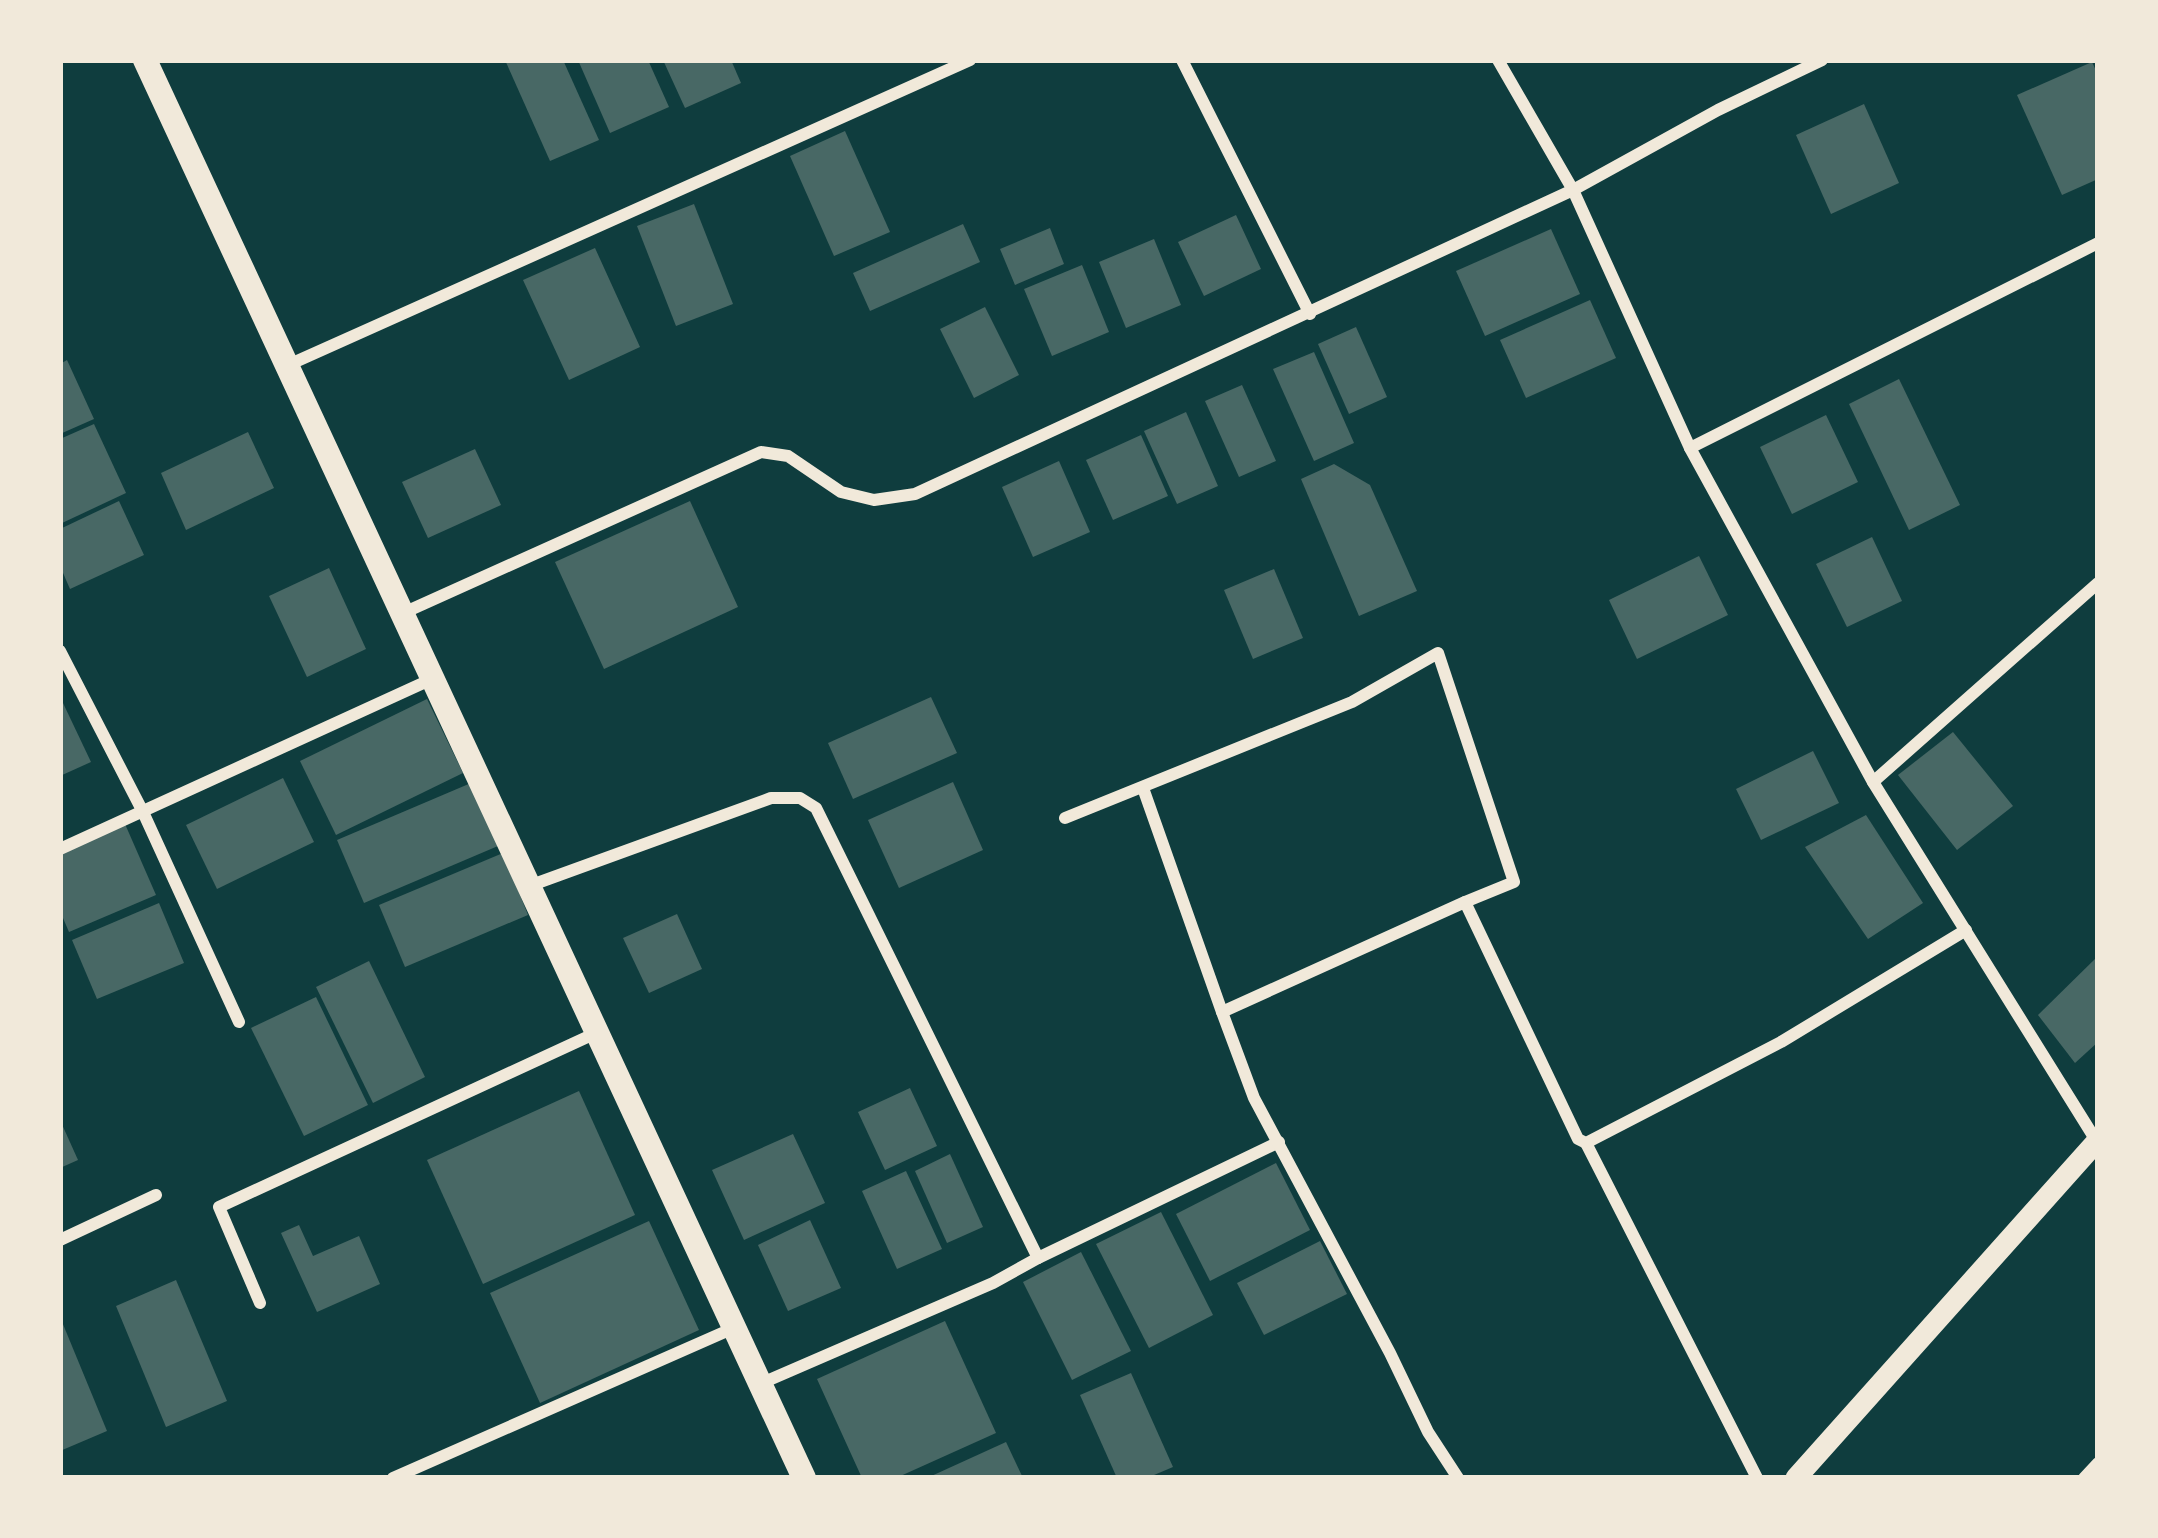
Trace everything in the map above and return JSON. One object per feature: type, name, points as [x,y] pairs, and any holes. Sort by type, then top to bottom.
[{"type":"main road","points":[[145,60],[805,1478]]},
{"type":"street","points":[[286,366],[970,60]]},
{"type":"street","points":[[1182,60],[1310,314]]},
{"type":"street","points":[[1498,60],[1573,190],[1690,448],[1873,782],[2097,1141],[1796,1478]]},
{"type":"street","points":[[401,614],[761,452],[788,456],[842,491],[874,500],[915,494],[1573,190],[1718,110],[1822,60]]},
{"type":"street","points":[[1690,448],[2098,243]]},
{"type":"street","points":[[1873,782],[2098,583]]},
{"type":"street","points":[[60,651],[143,812],[239,1022]]},
{"type":"street","points":[[1065,818],[1352,702],[1438,653],[1514,882],[1222,1012]]},
{"type":"street","points":[[60,849],[432,679]]},
{"type":"street","points":[[1143,788],[1254,1097],[1428,1432],[1458,1478]]},
{"type":"street","points":[[528,887],[771,798],[800,798],[816,808],[1038,1258]]},
{"type":"street","points":[[1466,902],[1577,1139],[1586,1143],[1757,1478]]},
{"type":"street","points":[[1586,1143],[1781,1042],[1966,930]]},
{"type":"street","points":[[260,1303],[219,1207],[596,1033]]},
{"type":"street","points":[[762,1384],[993,1283],[1279,1142]]},
{"type":"street","points":[[60,1240],[156,1196]]},
{"type":"street","points":[[393,1478],[736,1327]]},
{"type":"street","points":[[2084,1478],[2098,1462]]},
{"type":"building","points":[[505,60],[563,60],[599,140],[550,161]]},
{"type":"building","points":[[578,60],[648,60],[669,107],[610,133]]},
{"type":"building","points":[[663,60],[731,60],[741,83],[685,108]]},
{"type":"building","points":[[2092,62],[2098,75],[2098,179],[2062,195],[2017,95]]},
{"type":"building","points":[[1864,104],[1899,183],[1831,214],[1796,135]]},
{"type":"building","points":[[845,131],[890,232],[834,256],[790,156]]},
{"type":"building","points":[[694,204],[733,304],[676,326],[637,226]]},
{"type":"building","points":[[1236,215],[1261,269],[1204,296],[1178,242]]},
{"type":"building","points":[[963,224],[980,262],[870,311],[853,273]]},
{"type":"building","points":[[1050,228],[1064,264],[1015,285],[1000,249]]},
{"type":"building","points":[[1551,229],[1580,294],[1485,336],[1456,271]]},
{"type":"building","points":[[1154,239],[1181,305],[1126,328],[1099,262]]},
{"type":"building","points":[[595,248],[640,347],[569,380],[523,280]]},
{"type":"building","points":[[1082,265],[1109,332],[1052,356],[1024,289]]},
{"type":"building","points":[[1590,300],[1616,358],[1526,398],[1500,340]]},
{"type":"building","points":[[985,307],[1019,375],[974,398],[940,329]]},
{"type":"building","points":[[1356,327],[1387,397],[1349,414],[1318,344]]},
{"type":"building","points":[[1314,352],[1354,443],[1314,461],[1273,369]]},
{"type":"building","points":[[67,360],[94,419],[60,434],[60,364]]},
{"type":"building","points":[[1899,379],[1960,505],[1909,530],[1849,404]]},
{"type":"building","points":[[1242,385],[1276,461],[1239,477],[1205,401]]},
{"type":"building","points":[[1186,412],[1218,486],[1177,504],[1144,431]]},
{"type":"building","points":[[1826,415],[1858,482],[1792,514],[1760,447]]},
{"type":"building","points":[[94,424],[126,493],[60,524],[60,439]]},
{"type":"building","points":[[248,432],[274,488],[186,530],[161,473]]},
{"type":"building","points":[[1141,435],[1168,496],[1113,520],[1086,460]]},
{"type":"building","points":[[475,449],[501,505],[428,538],[402,482]]},
{"type":"building","points":[[1059,461],[1090,532],[1033,557],[1002,487]]},
{"type":"building","points":[[1334,464],[1370,485],[1417,591],[1359,616],[1301,479]]},
{"type":"building","points":[[119,501],[144,555],[70,589],[60,566],[60,529]]},
{"type":"building","points":[[690,501],[738,607],[604,669],[555,562]]},
{"type":"building","points":[[1872,537],[1902,601],[1847,627],[1816,564]]},
{"type":"building","points":[[1699,556],[1728,615],[1637,659],[1609,600]]},
{"type":"building","points":[[329,568],[366,649],[307,677],[269,596]]},
{"type":"building","points":[[1274,569],[1303,638],[1253,659],[1224,590]]},
{"type":"building","points":[[931,697],[957,753],[853,799],[828,743]]},
{"type":"building","points":[[427,699],[463,773],[336,835],[300,761]]},
{"type":"building","points":[[60,704],[91,762],[60,776]]},
{"type":"building","points":[[1953,732],[2013,806],[1957,850],[1898,775]]},
{"type":"building","points":[[1813,751],[1839,803],[1761,840],[1736,789]]},
{"type":"building","points":[[283,778],[314,842],[217,889],[186,825]]},
{"type":"building","points":[[953,782],[983,850],[899,888],[868,820]]},
{"type":"building","points":[[471,783],[498,846],[364,903],[337,840]]},
{"type":"building","points":[[1866,815],[1923,903],[1868,939],[1805,847]]},
{"type":"building","points":[[125,824],[156,895],[69,932],[60,911],[60,852]]},
{"type":"building","points":[[503,853],[528,915],[405,967],[379,905]]},
{"type":"building","points":[[159,903],[184,963],[97,999],[72,940]]},
{"type":"building","points":[[677,914],[702,969],[649,993],[623,938]]},
{"type":"building","points":[[2098,956],[2098,1042],[2075,1063],[2038,1015]]},
{"type":"building","points":[[369,961],[425,1077],[373,1103],[316,987]]},
{"type":"building","points":[[316,997],[368,1105],[304,1136],[251,1028]]},
{"type":"building","points":[[910,1088],[937,1146],[885,1170],[858,1112]]},
{"type":"building","points":[[579,1091],[635,1215],[483,1284],[427,1160]]},
{"type":"building","points":[[60,1120],[78,1160],[60,1168]]},
{"type":"building","points":[[793,1134],[825,1203],[744,1240],[712,1170]]},
{"type":"building","points":[[950,1154],[983,1227],[947,1243],[915,1171]]},
{"type":"building","points":[[1276,1163],[1310,1230],[1210,1281],[1176,1214]]},
{"type":"building","points":[[906,1171],[942,1249],[897,1269],[862,1191]]},
{"type":"building","points":[[1161,1212],[1213,1315],[1149,1348],[1096,1244]]},
{"type":"building","points":[[810,1220],[841,1288],[788,1311],[758,1245]]},
{"type":"building","points":[[649,1221],[699,1330],[540,1403],[490,1293]]},
{"type":"building","points":[[299,1225],[313,1256],[359,1236],[380,1284],[317,1312],[281,1233]]},
{"type":"building","points":[[1320,1241],[1347,1294],[1264,1335],[1237,1283]]},
{"type":"building","points":[[1081,1252],[1131,1351],[1072,1380],[1023,1282]]},
{"type":"building","points":[[176,1280],[227,1401],[166,1427],[116,1306]]},
{"type":"building","points":[[60,1317],[107,1431],[60,1451]]},
{"type":"building","points":[[945,1321],[996,1433],[896,1478],[862,1478],[817,1379]]},
{"type":"building","points":[[1131,1373],[1173,1467],[1147,1478],[1117,1478],[1080,1395]]},
{"type":"building","points":[[1006,1442],[1023,1478],[927,1478]]}]
